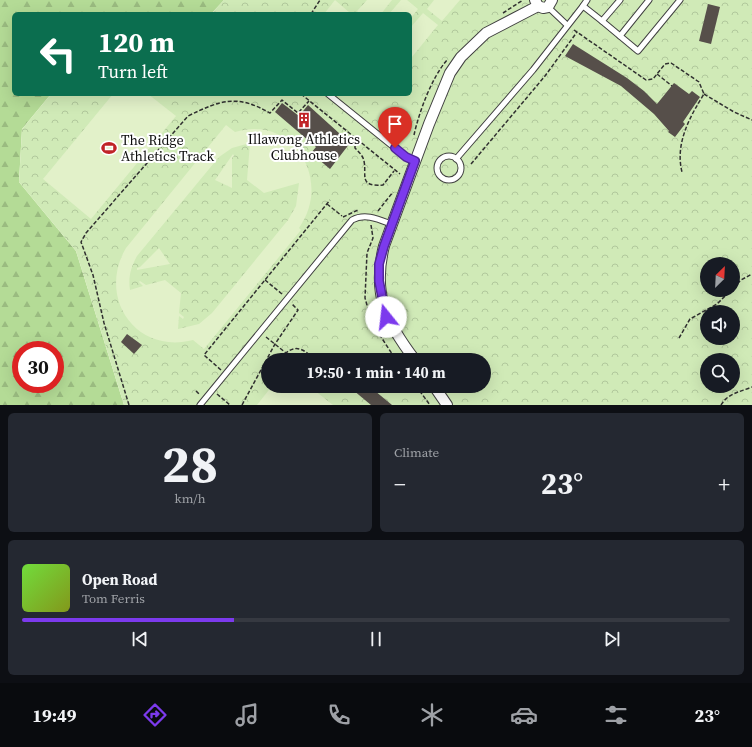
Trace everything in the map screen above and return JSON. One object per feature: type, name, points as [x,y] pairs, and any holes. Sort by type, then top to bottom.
[{"type":"street","points":[[410,353],[395,333],[386,317],[381,300],[379,264],[411,159],[441,92],[461,57],[486,33],[544,3]]},
{"type":"street","points":[[439,393],[447,405]]},
{"type":"lane","points":[[456,159],[533,70],[587,0]]},
{"type":"lane","points":[[602,21],[620,0]]},
{"type":"lane","points":[[620,36],[649,0]]},
{"type":"lane","points":[[583,6],[638,51],[680,0]]},
{"type":"lane","points":[[544,3],[567,25]]},
{"type":"lane","points":[[331,96],[411,159]]},
{"type":"lane","points":[[446,157],[456,159],[460,168],[456,177],[452,179],[442,177],[438,173],[438,163],[446,157]]},
{"type":"lane","points":[[200,405],[286,298],[350,222],[360,216],[373,218],[391,224]]},
{"type":"path","points":[[312,12],[320,0]]},
{"type":"path","points":[[567,25],[643,79],[650,81],[665,64],[671,63],[699,82],[704,94],[734,112],[752,120]]},
{"type":"path","points":[[471,164],[544,76],[577,32]]},
{"type":"path","points":[[657,74],[672,86]]},
{"type":"path","points":[[682,172],[680,155],[684,134],[704,94]]},
{"type":"path","points":[[303,96],[394,171],[400,174]]},
{"type":"path","points":[[129,405],[104,324],[93,275],[81,242],[86,233],[188,116],[202,109],[230,101],[241,100],[252,103],[270,113],[282,100],[298,113],[309,101]]},
{"type":"path","points":[[355,139],[355,148],[362,156],[364,163],[363,172],[365,179],[370,184],[383,185],[394,171]]},
{"type":"path","points":[[398,180],[400,174],[411,159]]},
{"type":"path","points":[[373,218],[394,192]]},
{"type":"path","points":[[226,373],[204,355],[330,200]]},
{"type":"path","points":[[327,204],[350,222]]},
{"type":"path","points":[[740,281],[752,274]]},
{"type":"path","points":[[242,405],[275,344],[298,310],[265,280]]},
{"type":"path","points":[[679,338],[690,319],[717,304],[724,297]]},
{"type":"path","points":[[260,332],[286,353],[292,348],[300,348],[307,353]]},
{"type":"path","points":[[721,405],[724,399],[732,394],[752,387]]},
{"type":"path","points":[[212,391],[230,405]]},
{"type":"path","points":[[421,393],[430,405]]},
{"type":"green space","points":[[0,0],[224,0],[213,12],[12,12],[12,96],[49,96],[22,129],[19,182],[76,251],[124,405],[0,405]]},
{"type":"green space","points":[[224,0],[752,0],[752,405],[124,405],[76,251],[19,182],[22,129],[49,96],[412,96],[412,12],[213,12]]},
{"type":"green space","points":[[335,0],[349,12],[326,12]]},
{"type":"green space","points":[[367,0],[392,0],[383,12],[357,11]]},
{"type":"green space","points":[[401,0],[407,0],[418,9],[412,16],[412,12],[391,12]]},
{"type":"green space","points":[[434,0],[460,0],[442,21],[427,9]]},
{"type":"green space","points":[[423,13],[438,25],[412,57],[412,26]]},
{"type":"green space","name":"The Ridge Athletics Track","points":[[111,96],[151,96],[176,116],[91,219],[43,179]]},
{"type":"green space","points":[[226,125],[235,132],[256,129],[274,133],[290,142],[302,155],[309,172],[312,190],[308,209],[299,228],[301,230],[204,349],[193,340],[172,342],[154,339],[139,330],[127,318],[119,303],[116,285],[118,267],[126,248]],"holes":[[[250,143],[247,180],[264,193],[299,183],[296,206],[288,220],[212,313],[199,324],[178,329],[179,316],[183,319],[184,317],[179,313],[181,293],[165,280],[146,285],[140,281],[139,282],[143,286],[130,290],[130,276],[135,260],[219,157],[232,148]]]},
{"type":"green space","points":[[233,154],[234,156],[232,158],[232,188],[215,180]]},
{"type":"green space","points":[[159,248],[170,264],[137,270],[137,268],[140,267]]},
{"type":"green space","points":[[266,393],[318,393],[333,405],[257,405]]},
{"type":"building","points":[[708,4],[720,7],[711,44],[699,41]]},
{"type":"building","points":[[573,44],[627,78],[644,91],[657,104],[674,83],[689,94],[692,91],[700,97],[683,122],[685,124],[675,137],[668,132],[669,131],[654,114],[621,86],[565,56]]},
{"type":"building","points":[[282,103],[299,116],[308,105],[350,143],[330,169],[311,153],[316,147],[275,112]]},
{"type":"building","points":[[127,334],[142,345],[134,354],[121,342]]},
{"type":"building","points":[[357,393],[377,393],[392,405],[371,405]]},
{"type":"place","name":"Illawong Athletics Clubhouse","points":[[304,120]]},
{"type":"place","name":"The Ridge Athletics Track","points":[[109,148]]},
{"type":"route","points":[[386,317],[381,300],[379,264],[384,246],[415,161],[406,157],[395,148]]}]
